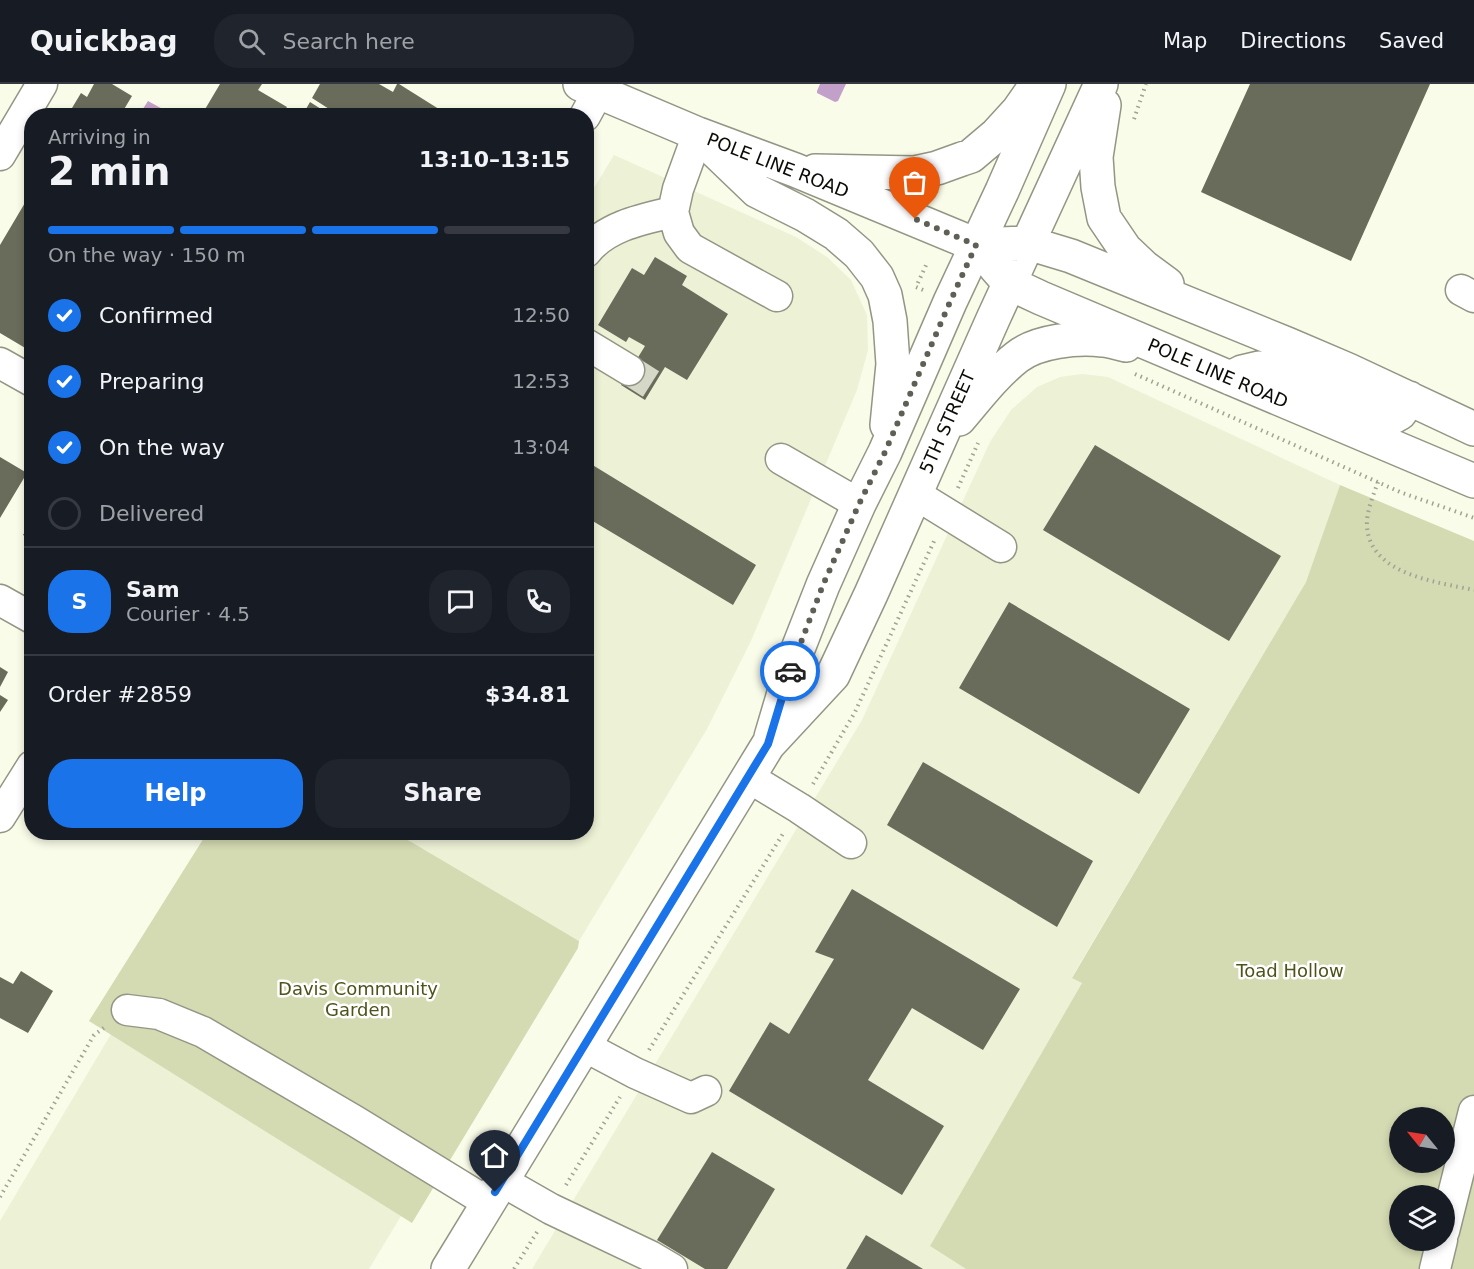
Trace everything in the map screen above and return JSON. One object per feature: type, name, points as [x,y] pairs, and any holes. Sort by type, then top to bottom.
[{"type":"main road","points":[[795,170],[914,173],[937,168],[970,156],[988,141],[1018,111],[1037,84]]},
{"type":"main road","name":"5TH STREET","points":[[768,744],[794,659],[823,585],[1050,84]]},
{"type":"main road","name":"5TH STREET","points":[[448,1269],[768,744],[833,675],[872,594],[1009,283],[1101,84]]},
{"type":"main road","points":[[1107,84],[1096,157],[1098,187],[1104,218],[1125,249],[1144,267],[1198,307]]},
{"type":"main road","name":"POLE LINE ROAD","points":[[588,97],[795,170],[976,245],[1028,243],[1063,253],[1348,370],[1474,429]]},
{"type":"main road","points":[[698,134],[757,190],[805,214],[836,234],[859,254],[877,277],[885,295],[890,321],[892,364],[885,452]]},
{"type":"main road","name":"POLE LINE ROAD","points":[[976,245],[1009,283],[1474,481]]},
{"type":"main road","points":[[935,448],[989,384],[1017,356],[1033,348],[1068,340],[1102,340],[1179,356]]},
{"type":"main road","points":[[1230,378],[1259,368],[1286,373],[1391,418],[1401,413],[1409,398]]},
{"type":"street","points":[[28,108],[42,84]]},
{"type":"street","points":[[0,155],[24,114]]},
{"type":"street","points":[[698,134],[678,189],[673,212],[679,233],[690,248],[777,296]]},
{"type":"street","points":[[594,243],[616,229],[673,212]]},
{"type":"street","points":[[594,349],[629,370]]},
{"type":"street","points":[[0,363],[24,376]]},
{"type":"street","points":[[781,459],[859,504]]},
{"type":"street","points":[[915,494],[1001,547]]},
{"type":"street","points":[[0,600],[24,614]]},
{"type":"street","points":[[748,777],[851,843]]},
{"type":"street","points":[[0,817],[24,779]]},
{"type":"street","points":[[127,1010],[159,1014],[203,1032],[355,1121],[495,1192],[551,1209],[640,1251],[672,1269]]},
{"type":"street","points":[[584,1046],[635,1073],[691,1098],[706,1091]]},
{"type":"street","points":[[1455,1187],[1474,1111]]},
{"type":"street","points":[[1435,1269],[1439,1251]]},
{"type":"path","points":[[923,290],[916,287],[927,263]]},
{"type":"path","points":[[1132,372],[1400,492],[1474,518]]},
{"type":"path","points":[[514,1269],[799,808],[855,712],[983,433]]},
{"type":"path","points":[[1378,482],[1367,517],[1367,528],[1371,542],[1381,557],[1398,570],[1425,580],[1474,590]]},
{"type":"path","points":[[0,1197],[94,1035],[127,1010]]},
{"type":"shaded area","points":[[820,84],[846,84],[838,101],[835,102],[817,93]]},
{"type":"shaded area","points":[[148,101],[161,108],[144,108]]},
{"type":"shaded area","points":[[614,155],[796,237],[827,257],[851,280],[867,315],[868,350],[857,390],[751,641],[707,729],[579,941],[408,840],[594,840],[594,188]]},
{"type":"shaded area","points":[[1082,374],[1108,377],[1340,485],[1306,582],[1072,977],[1082,983],[930,1246],[966,1269],[532,1269],[862,720],[990,442],[1011,410],[1037,387],[1060,377]]},
{"type":"shaded area","points":[[111,1034],[401,1216],[369,1269],[0,1269],[0,1221]]},
{"type":"green space","name":"Toad Hollow","points":[[1340,485],[1474,541],[1474,1269],[966,1269],[930,1246],[1082,983],[1072,978],[1306,582]]},
{"type":"green space","name":"Davis Community Garden","points":[[203,840],[408,840],[579,941],[578,948],[412,1223],[89,1021]]},
{"type":"building","points":[[94,84],[112,84],[132,96],[125,108],[72,108],[81,93],[87,97]]},
{"type":"building","points":[[220,84],[262,84],[258,90],[287,107],[286,108],[206,108]]},
{"type":"building","points":[[320,84],[379,84],[393,92],[399,84],[437,108],[328,108],[312,98]]},
{"type":"building","points":[[1250,84],[1430,84],[1351,261],[1201,192]]},
{"type":"building","points":[[310,102],[319,108],[307,108]]},
{"type":"building","points":[[24,204],[24,347],[0,333],[0,245]]},
{"type":"building","points":[[655,257],[687,276],[682,285],[728,314],[687,380],[665,367],[645,400],[621,385],[645,346],[629,337],[626,342],[598,325],[632,268],[644,275]]},
{"type":"building","points":[[1095,445],[1281,556],[1229,641],[1043,530]]},
{"type":"building","points":[[0,457],[24,471],[24,478],[0,518]]},
{"type":"building","points":[[594,466],[756,565],[733,605],[594,522]]},
{"type":"building","points":[[1009,602],[1190,709],[1139,794],[959,688]]},
{"type":"building","points":[[0,667],[8,672],[0,687]]},
{"type":"building","points":[[0,695],[8,700],[0,712]]},
{"type":"building","points":[[923,762],[1093,861],[1057,927],[887,825]]},
{"type":"building","points":[[852,889],[1020,989],[983,1050],[912,1008],[868,1080],[944,1126],[902,1195],[729,1091],[770,1022],[789,1034],[834,959],[815,952]]},
{"type":"building","points":[[21,971],[53,991],[28,1033],[0,1018],[0,977],[13,984]]},
{"type":"building","points":[[712,1152],[775,1189],[727,1269],[705,1269],[657,1240]]},
{"type":"building","points":[[866,1235],[923,1269],[846,1269]]},
{"type":"tunnel","points":[[629,370],[651,384]]},
{"type":"way so far","points":[[790,671],[823,585],[885,452],[976,245],[915,219]]},
{"type":"route","points":[[495,1192],[768,744],[790,671]]}]
